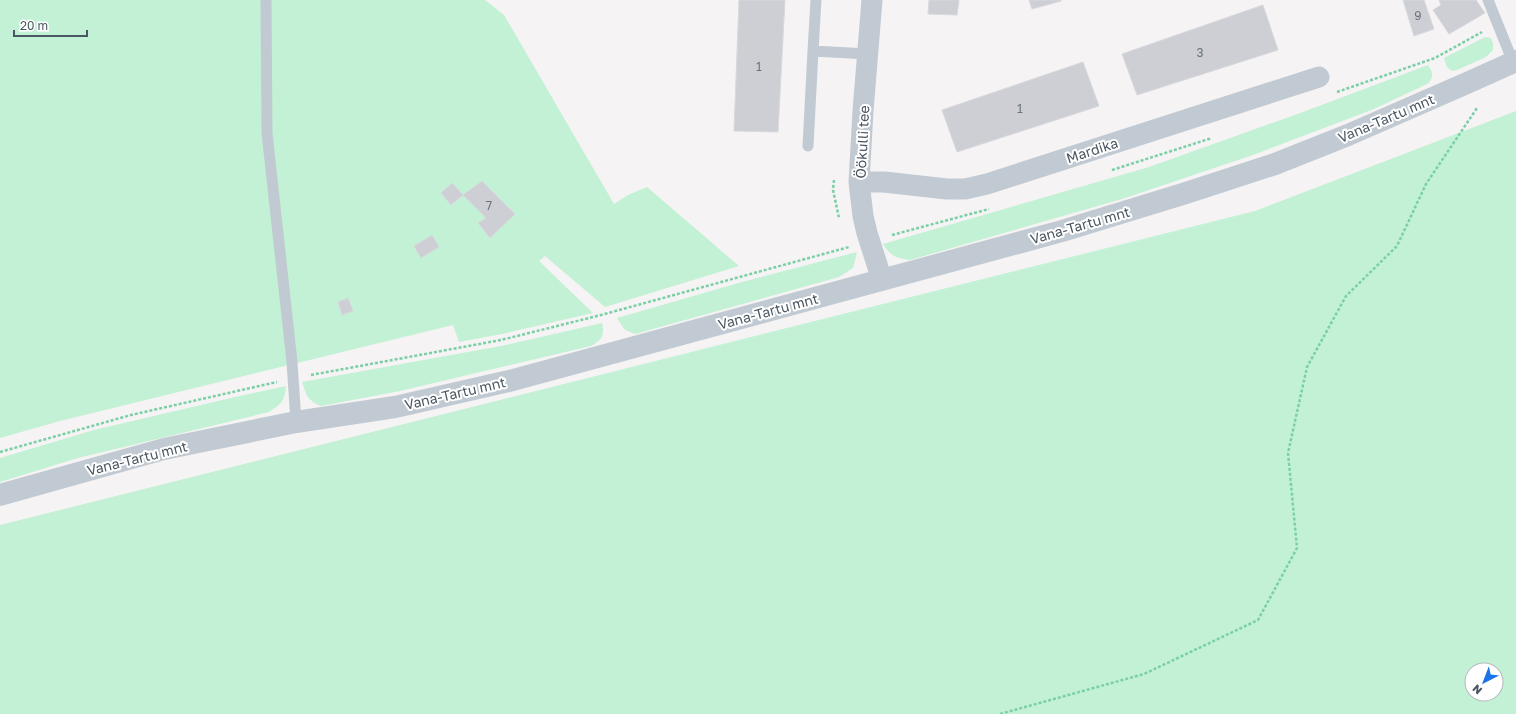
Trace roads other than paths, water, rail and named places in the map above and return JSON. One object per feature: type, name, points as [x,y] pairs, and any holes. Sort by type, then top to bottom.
[{"type":"street","name":"Öökulli tee","points":[[872,0],[863,112],[860,182],[863,216],[882,280]]},
{"type":"street","name":"Vana-Tartu mnt","points":[[0,495],[164,450],[296,422],[395,407],[513,380],[1062,231],[1275,164],[1460,86],[1514,61]]},
{"type":"street","name":"Mardika","points":[[860,182],[884,182],[947,189],[965,189],[987,184],[1319,77]]},
{"type":"lane","points":[[266,0],[267,133],[293,378],[296,422]]},
{"type":"lane","points":[[808,146],[816,0]]},
{"type":"lane","points":[[1488,0],[1514,61]]},
{"type":"lane","points":[[813,51],[868,54]]}]
